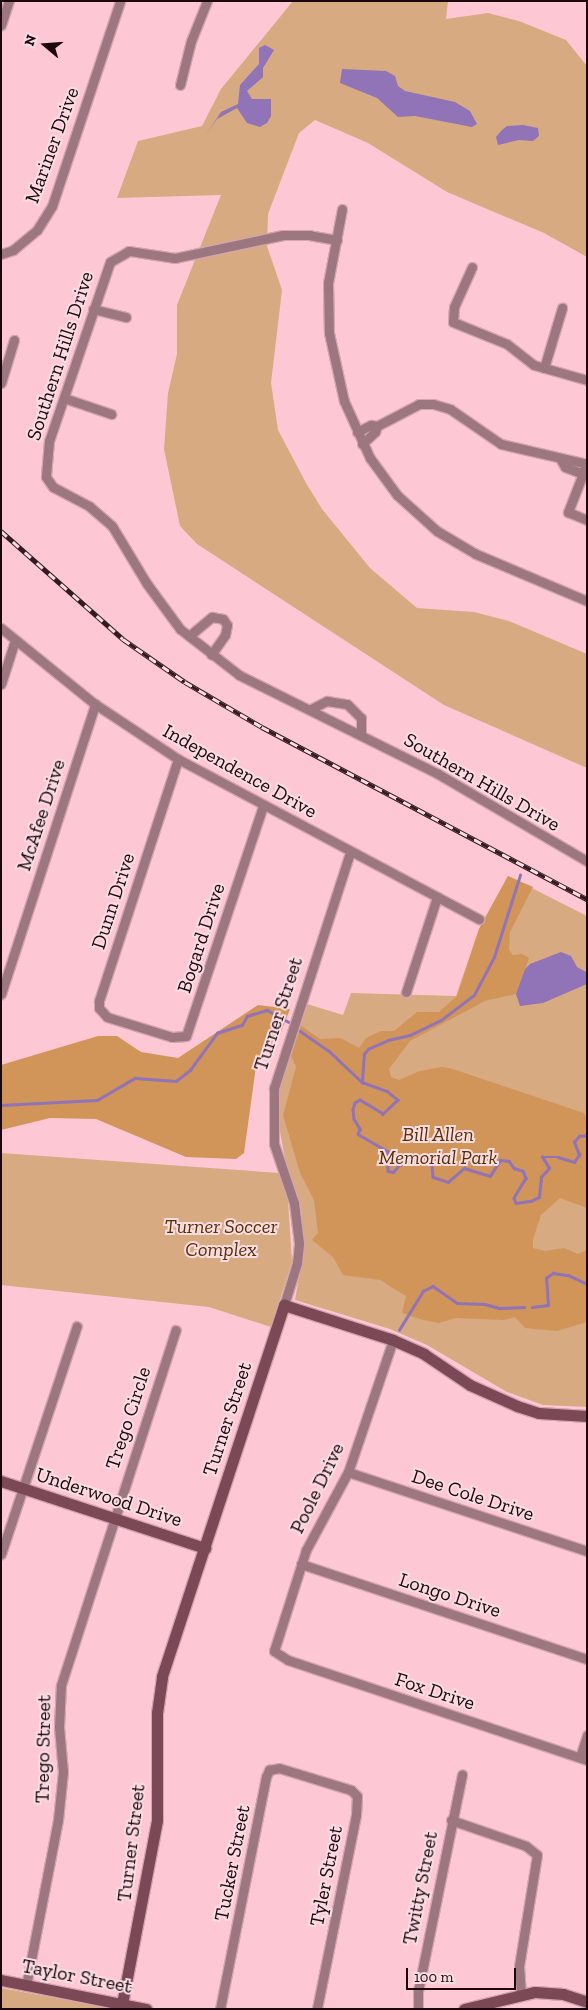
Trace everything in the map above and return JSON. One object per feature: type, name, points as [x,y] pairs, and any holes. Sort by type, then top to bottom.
[{"type":"street","points":[[1,25],[9,1]]},
{"type":"street","name":"Mariner Drive","points":[[1,254],[13,250],[37,230],[52,206],[120,1]]},
{"type":"street","points":[[180,85],[191,41],[207,1]]},
{"type":"street","points":[[342,209],[328,283],[329,333],[344,401],[362,444],[397,494],[437,531],[476,554],[587,601]]},
{"type":"street","name":"Southern Hills Drive","points":[[337,240],[310,234],[284,235],[175,258],[129,251],[110,262],[46,453],[46,477],[53,487],[89,506],[112,526],[165,610],[189,636],[239,675],[311,709],[438,774],[586,860]]},
{"type":"street","points":[[472,267],[454,307],[453,322],[507,344],[526,360],[544,368],[587,380]]},
{"type":"street","points":[[544,368],[562,308]]},
{"type":"street","points":[[93,309],[126,317]]},
{"type":"street","points":[[1,384],[14,340]]},
{"type":"street","points":[[64,398],[111,414]]},
{"type":"street","points":[[356,432],[371,425],[376,426],[404,409],[419,404],[433,404],[450,409],[501,444],[561,460],[569,459],[587,464],[568,512],[587,520]]},
{"type":"street","points":[[362,444],[375,432],[376,426]]},
{"type":"street","points":[[561,460],[565,466],[583,474]]},
{"type":"street","points":[[189,636],[212,617],[224,619],[227,626],[224,635],[211,655]]},
{"type":"street","name":"Independence Drive","points":[[1,628],[95,704],[178,759],[263,806],[479,919]]},
{"type":"street","points":[[1,684],[15,640]]},
{"type":"street","points":[[311,709],[327,701],[347,704],[361,718],[361,734]]},
{"type":"street","name":"McAfee Drive","points":[[1,994],[95,704]]},
{"type":"street","name":"Dunn Drive","points":[[141,1027],[107,1017],[99,1008],[98,1001],[178,759]]},
{"type":"street","name":"Bogard Drive","points":[[141,1027],[180,1039],[190,1031],[263,806]]},
{"type":"street","name":"Turner Street","points":[[122,2004],[157,1820],[159,1693],[297,1262],[299,1243],[294,1203],[278,1160],[272,1129],[274,1088],[285,1047],[350,852]]},
{"type":"street","points":[[406,992],[436,897]]},
{"type":"street","points":[[284,1305],[393,1340],[424,1354],[494,1398],[539,1413],[587,1416]]},
{"type":"street","points":[[1,1554],[77,1326]]},
{"type":"street","name":"Trego Circle","points":[[114,1518],[176,1330]]},
{"type":"street","name":"Poole Drive","points":[[274,1651],[301,1564],[322,1516],[348,1472],[393,1340]]},
{"type":"street","name":"Dee Cole Drive","points":[[348,1472],[587,1551]]},
{"type":"street","name":"Underwood Drive","points":[[1,1482],[205,1548]]},
{"type":"street","name":"Trego Street","points":[[26,1986],[58,1820],[63,1772],[59,1727],[61,1685],[114,1518]]},
{"type":"street","name":"Longo Drive","points":[[301,1564],[587,1659]]},
{"type":"street","name":"Fox Drive","points":[[274,1651],[288,1660],[583,1759]]},
{"type":"street","points":[[583,1759],[587,1735]]},
{"type":"street","name":"Tucker Street","points":[[220,2009],[266,1777],[269,1770],[279,1768],[314,1778]]},
{"type":"street","name":"Twitty Street","points":[[418,2009],[418,1991],[451,1820],[462,1774]]},
{"type":"street","name":"Tyler Street","points":[[314,1778],[351,1790],[357,1796],[352,1834],[317,2009]]},
{"type":"street","points":[[451,1820],[526,1846],[537,1855],[519,1966],[521,1993]]},
{"type":"street","name":"Taylor Street","points":[[1,1980],[146,2009]]},
{"type":"street","points":[[464,2009],[521,1993],[558,1993],[587,2002]]},
{"type":"green space","points":[[293,1],[448,1],[446,19],[488,13],[519,21],[566,40],[587,66],[587,257],[544,233],[447,192],[368,143],[315,120],[299,133],[268,214],[267,246],[282,290],[271,383],[278,430],[306,483],[322,509],[370,568],[417,608],[474,612],[509,621],[587,654],[587,768],[444,705],[197,544],[180,526],[164,449],[168,393],[177,354],[177,305],[221,195],[117,198],[138,141],[202,126],[221,89]]},
{"type":"green space","name":"Bill Allen Memorial Park","points":[[508,876],[587,916],[587,1407],[543,1405],[507,1392],[427,1345],[390,1329],[295,1300],[302,1259],[302,1214],[285,1159],[277,1115],[282,1075],[307,1004],[343,1015],[351,993],[456,996],[479,929]]},
{"type":"green space","name":"Bill Allen Memorial Park","points":[[508,876],[533,887],[510,932],[509,950],[513,955],[522,954],[529,958],[516,994],[485,1001],[410,1041],[389,1069],[391,1077],[399,1080],[420,1071],[442,1067],[453,1069],[584,1113],[587,1119],[587,1208],[560,1198],[541,1215],[533,1239],[533,1248],[545,1251],[564,1248],[578,1254],[587,1250],[587,1322],[557,1331],[525,1328],[515,1317],[504,1320],[456,1318],[439,1323],[423,1320],[402,1313],[406,1296],[380,1280],[343,1275],[333,1257],[312,1240],[318,1233],[314,1200],[300,1173],[283,1115],[296,1067],[291,1055],[300,1025],[320,1039],[341,1038],[359,1048],[366,1038],[381,1031],[394,1031],[417,1012],[439,1012],[457,996],[479,929]]},
{"type":"green space","points":[[258,1005],[290,1009],[275,1048],[257,1059],[244,1153],[236,1159],[186,1157],[96,1119],[50,1118],[1,1130],[1,1065],[98,1036],[117,1036],[141,1052],[178,1058]]},
{"type":"green space","name":"Turner Soccer Complex","points":[[1,1153],[279,1173],[288,1200],[292,1262],[271,1327],[209,1307],[1,1285]]},
{"type":"green space","points":[[1,1988],[115,2009],[1,2009]]},
{"type":"shaded area","points":[[265,45],[274,50],[263,68],[263,77],[247,91],[252,99],[271,99],[271,116],[267,123],[260,127],[247,123],[237,108],[217,119],[205,136],[221,112],[238,104],[240,85],[259,64],[259,48]]},
{"type":"shaded area","points":[[342,69],[386,71],[395,76],[398,86],[405,91],[455,102],[470,111],[477,124],[472,127],[415,116],[398,117],[377,98],[340,83]]},
{"type":"shaded area","points":[[523,125],[538,128],[539,136],[533,141],[519,140],[498,145],[496,137],[507,126]]},
{"type":"shaded area","points":[[561,952],[571,956],[577,967],[586,972],[587,984],[543,1003],[520,1006],[516,994],[525,969],[530,964]]},
{"type":"waterway","points":[[362,1081],[364,1054],[368,1049],[388,1040],[410,1035],[441,1020],[474,995],[494,957],[520,875]]},
{"type":"waterway","points":[[1,1105],[97,1100],[135,1078],[176,1081],[190,1070],[217,1033],[242,1025],[247,1016],[267,1010],[292,1024]]},
{"type":"waterway","points":[[296,1028],[328,1050],[362,1082],[387,1091],[398,1100],[383,1114],[360,1100],[355,1103],[353,1109],[354,1119],[360,1129],[358,1134],[388,1151],[388,1171],[393,1172],[399,1165],[431,1154],[433,1177],[448,1182],[464,1168],[490,1176],[500,1160],[509,1161],[514,1168],[523,1171],[526,1178],[514,1198],[516,1203],[531,1201],[539,1197],[541,1177],[549,1168],[542,1157],[558,1157],[574,1162],[579,1155],[574,1142],[579,1136],[587,1135]]},
{"type":"waterway","points":[[532,1307],[548,1305],[546,1278],[553,1273],[568,1275],[587,1284]]},
{"type":"waterway","points":[[399,1330],[423,1291],[433,1286],[457,1303],[485,1304],[499,1308],[524,1307]]},
{"type":"railway","points":[[1,531],[123,639],[185,682],[262,727],[587,899]]}]
